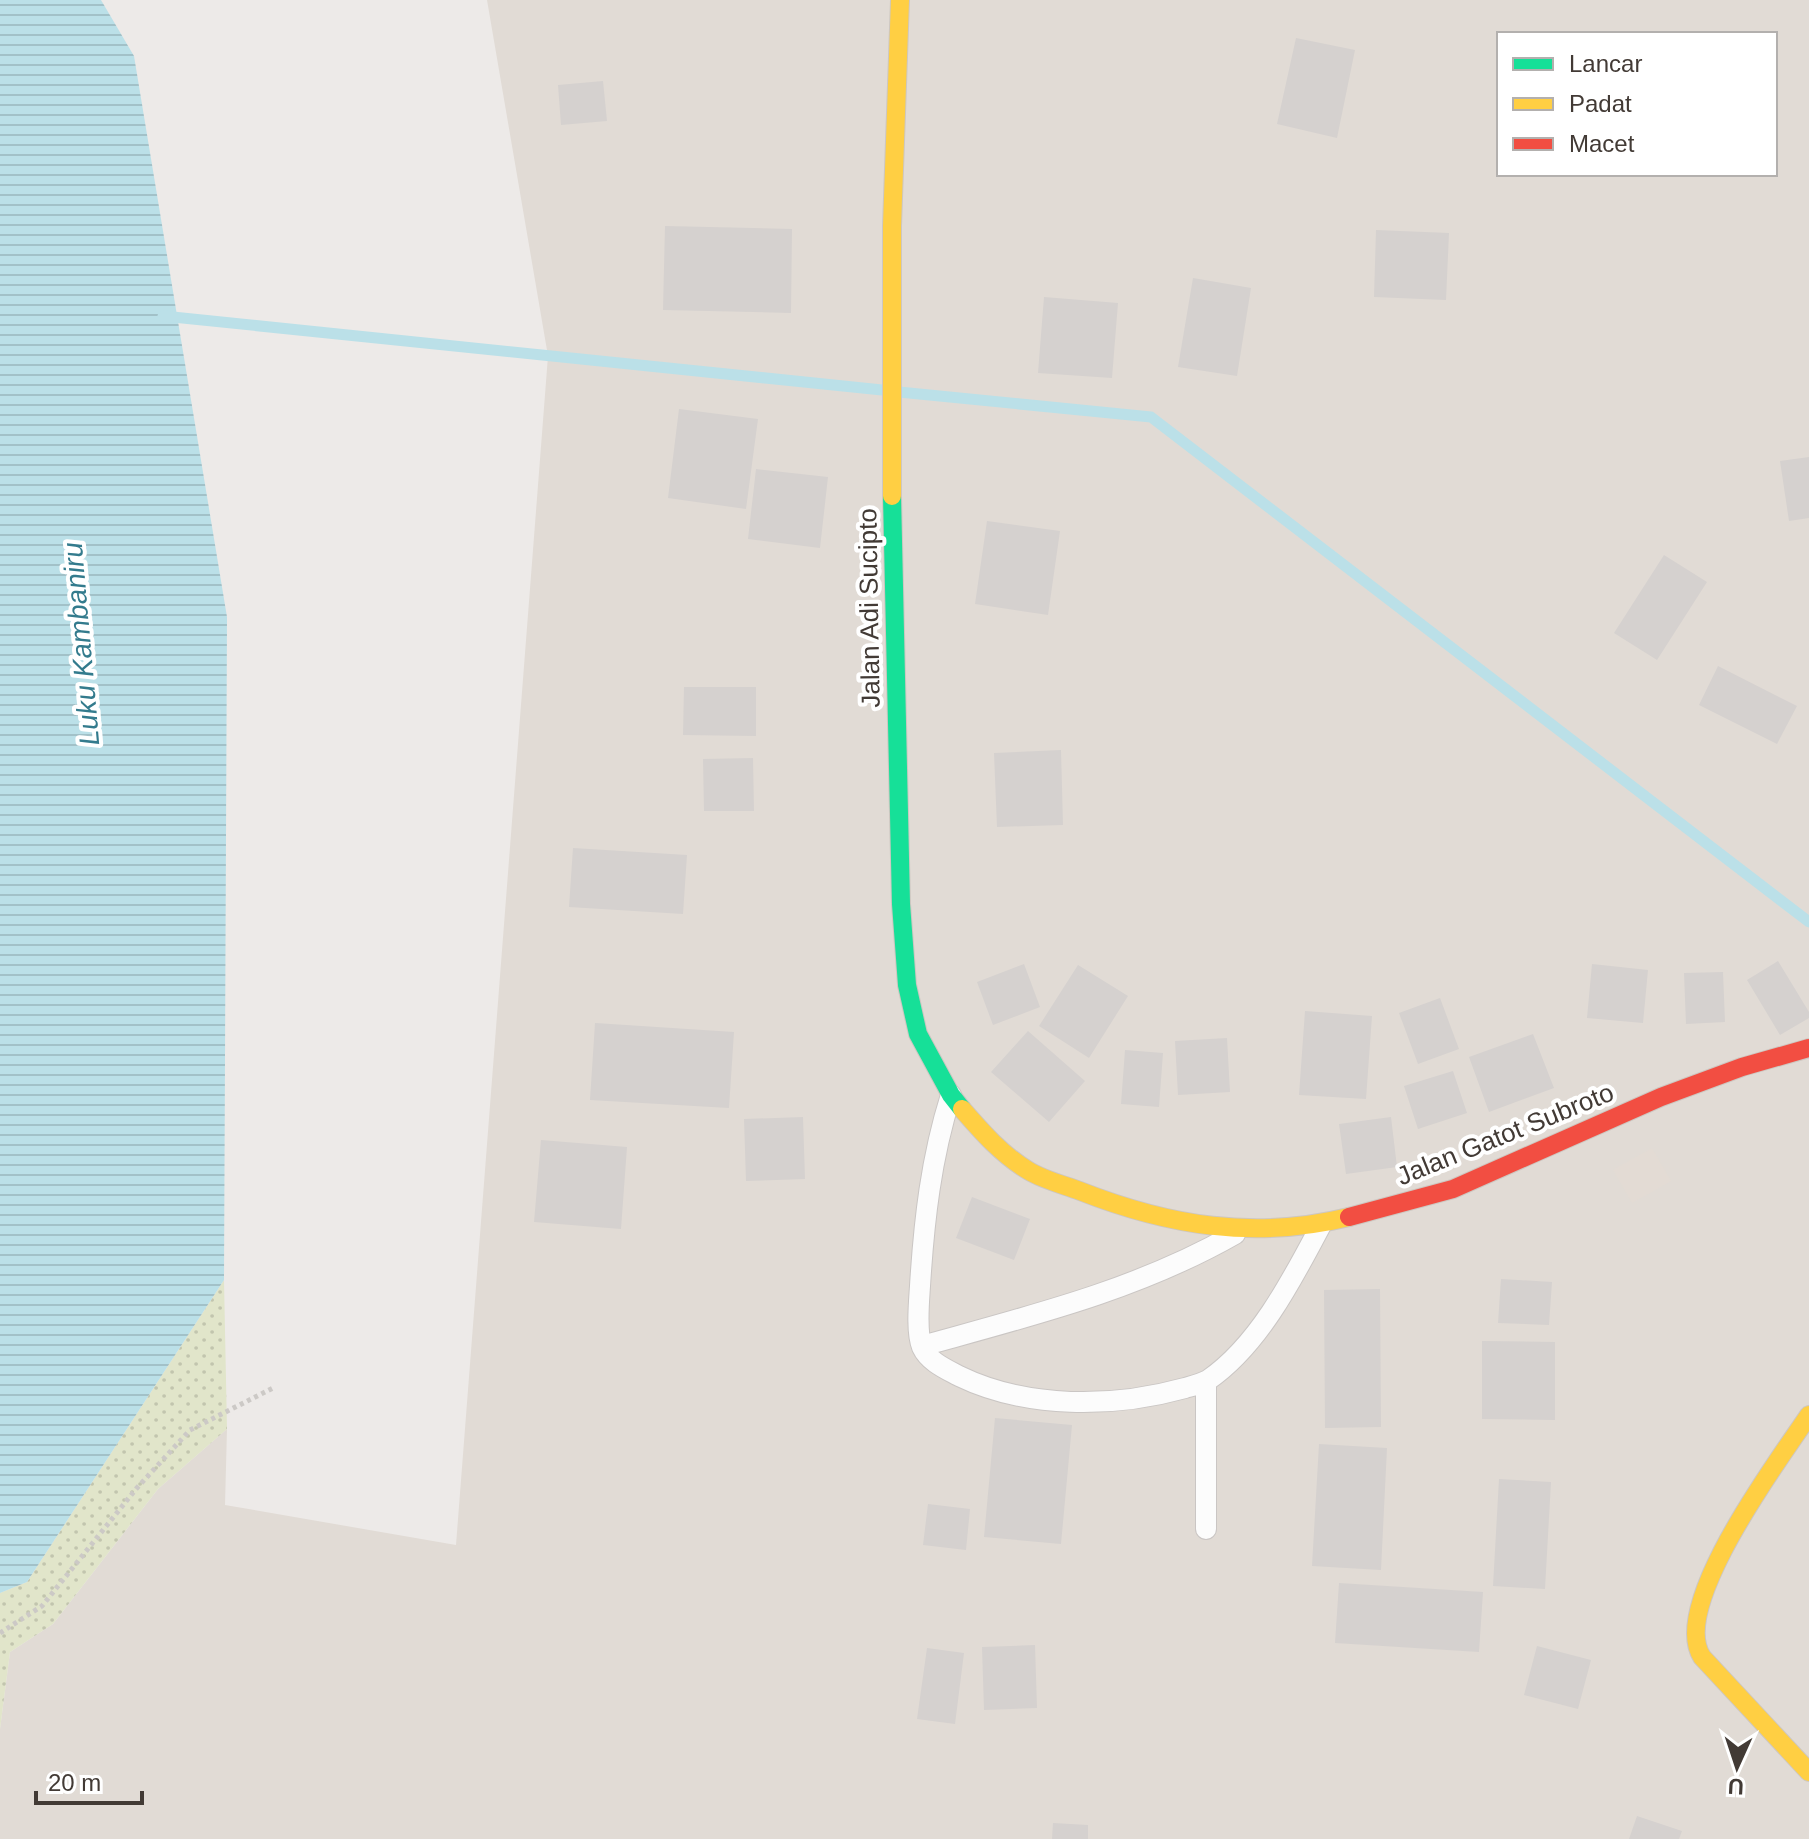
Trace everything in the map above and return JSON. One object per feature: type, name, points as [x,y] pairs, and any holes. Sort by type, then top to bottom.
[{"type":"main road","name":"Jalan Adi Sucipto","points":[[900,0],[894,103],[890,398],[901,904],[907,985],[918,1034],[951,1095],[991,1142],[1030,1172]]},
{"type":"main road","name":"Jalan Gatot Subroto","points":[[1030,1172],[1160,1218],[1242,1230],[1321,1224],[1453,1189],[1661,1097],[1742,1067],[1809,1048]]},
{"type":"main road","points":[[1809,1415],[1721,1553],[1700,1598],[1693,1624],[1697,1650],[1724,1683],[1809,1772]]},
{"type":"lane","points":[[951,1095],[937,1139],[929,1183],[919,1312],[922,1346],[936,1364],[961,1376],[1030,1398],[1102,1402],[1165,1393],[1206,1382],[1232,1358],[1287,1288],[1321,1224]]},
{"type":"lane","points":[[922,1346],[1133,1284],[1193,1258],[1242,1230]]},
{"type":"lane","points":[[1206,1382],[1206,1529]]},
{"type":"path","points":[[0,1633],[42,1606],[136,1489],[190,1430],[275,1387]]},
{"type":"shaded area","points":[[487,0],[1809,0],[1809,1839],[0,1839],[0,1729],[10,1652],[53,1624],[158,1489],[227,1429],[225,1505],[456,1545],[548,356]]},
{"type":"shaded area","points":[[1652,1148],[1671,1181],[1632,1203],[1613,1170]]},
{"type":"green space","points":[[224,1280],[227,1429],[158,1489],[53,1624],[10,1652],[0,1729],[0,1593],[27,1582]]},
{"type":"water","name":"Luku Kambaniru","points":[[0,0],[101,0],[134,56],[227,617],[224,1280],[27,1582],[0,1593]]},
{"type":"building","points":[[1296,38],[1355,50],[1337,138],[1277,124]]},
{"type":"building","points":[[603,81],[607,121],[561,125],[558,85]]},
{"type":"building","points":[[665,226],[792,229],[791,313],[663,310]]},
{"type":"building","points":[[1376,230],[1449,233],[1446,300],[1374,297]]},
{"type":"building","points":[[1193,278],[1251,288],[1237,376],[1178,367]]},
{"type":"building","points":[[1044,297],[1118,303],[1112,378],[1038,373]]},
{"type":"building","points":[[679,409],[758,419],[746,509],[668,498]]},
{"type":"building","points":[[1809,457],[1809,518],[1789,521],[1780,461]]},
{"type":"building","points":[[756,469],[828,477],[820,548],[748,539]]},
{"type":"building","points":[[987,521],[1060,531],[1048,615],[975,604]]},
{"type":"building","points":[[1664,555],[1707,582],[1657,660],[1614,633]]},
{"type":"building","points":[[1718,666],[1797,706],[1777,744],[1699,705]]},
{"type":"building","points":[[684,687],[756,687],[756,736],[683,735]]},
{"type":"building","points":[[1061,750],[1063,825],[997,827],[994,753]]},
{"type":"building","points":[[753,758],[754,811],[704,811],[703,759]]},
{"type":"building","points":[[573,848],[687,855],[683,914],[569,907]]},
{"type":"building","points":[[1778,961],[1809,1012],[1809,1018],[1780,1035],[1747,980]]},
{"type":"building","points":[[1024,964],[1040,1007],[993,1025],[977,982]]},
{"type":"building","points":[[1592,964],[1648,970],[1643,1023],[1587,1018]]},
{"type":"building","points":[[1078,965],[1128,996],[1089,1058],[1039,1026]]},
{"type":"building","points":[[1723,972],[1725,1022],[1686,1024],[1684,973]]},
{"type":"building","points":[[1440,998],[1459,1049],[1418,1064],[1399,1013]]},
{"type":"building","points":[[1305,1011],[1372,1016],[1366,1099],[1299,1095]]},
{"type":"building","points":[[595,1023],[734,1032],[729,1108],[590,1100]]},
{"type":"building","points":[[1028,1031],[1085,1081],[1049,1122],[991,1072]]},
{"type":"building","points":[[1533,1034],[1554,1088],[1489,1112],[1469,1057]]},
{"type":"building","points":[[1227,1038],[1230,1092],[1178,1095],[1175,1041]]},
{"type":"building","points":[[1125,1050],[1163,1053],[1159,1107],[1121,1104]]},
{"type":"building","points":[[1453,1071],[1467,1113],[1418,1129],[1404,1086]]},
{"type":"building","points":[[803,1117],[805,1179],[746,1181],[744,1119]]},
{"type":"building","points":[[1391,1117],[1397,1167],[1346,1174],[1339,1124]]},
{"type":"building","points":[[541,1140],[627,1147],[621,1229],[534,1222]]},
{"type":"building","points":[[972,1197],[1030,1219],[1014,1260],[956,1238]]},
{"type":"building","points":[[1501,1279],[1552,1282],[1549,1325],[1498,1323]]},
{"type":"building","points":[[1380,1289],[1381,1427],[1325,1428],[1324,1290]]},
{"type":"building","points":[[1482,1341],[1555,1342],[1555,1420],[1482,1419]]},
{"type":"building","points":[[995,1418],[1072,1425],[1061,1544],[984,1537]]},
{"type":"building","points":[[1319,1444],[1387,1448],[1381,1570],[1312,1566]]},
{"type":"building","points":[[1499,1479],[1551,1482],[1545,1589],[1493,1586]]},
{"type":"building","points":[[928,1504],[970,1509],[966,1550],[923,1545]]},
{"type":"building","points":[[1339,1583],[1483,1592],[1479,1652],[1335,1643]]},
{"type":"building","points":[[1035,1645],[1037,1708],[984,1710],[982,1647]]},
{"type":"building","points":[[1537,1646],[1591,1660],[1578,1709],[1524,1695]]},
{"type":"building","points":[[927,1648],[964,1653],[955,1724],[917,1719]]},
{"type":"building","points":[[1637,1816],[1682,1831],[1679,1839],[1629,1839]]},
{"type":"building","points":[[1053,1823],[1088,1825],[1088,1839],[1052,1839]]},
{"type":"waterway","points":[[163,316],[882,390]]},
{"type":"waterway","points":[[899,392],[1151,417],[1809,922]]},
{"type":"traffic: fast","points":[[892,496],[901,904],[907,985],[918,1034],[951,1095],[962,1109]]},
{"type":"traffic: slow","points":[[892,496],[892,226],[900,0]]},
{"type":"traffic: slow","points":[[962,1109],[1001,1150],[1029,1171],[1146,1213],[1179,1221],[1246,1228],[1280,1228],[1349,1217]]},
{"type":"traffic: slow","points":[[1809,1415],[1753,1498],[1713,1570],[1701,1604],[1696,1634],[1702,1657],[1809,1772]]},
{"type":"traffic: jam","points":[[1349,1217],[1453,1189],[1661,1097],[1742,1067],[1809,1048]]}]
